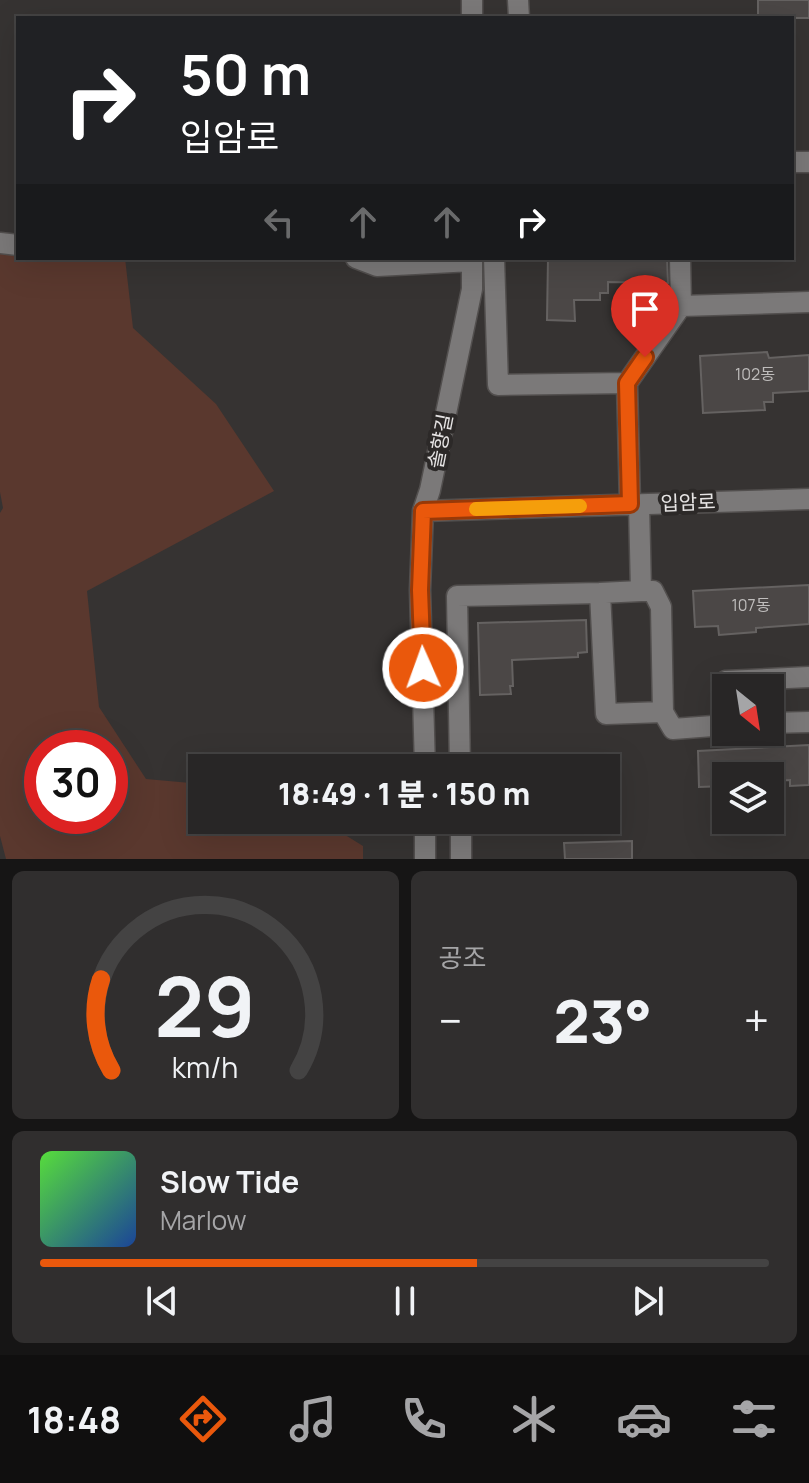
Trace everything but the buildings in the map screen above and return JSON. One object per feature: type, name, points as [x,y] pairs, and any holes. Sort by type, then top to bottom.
[{"type":"street","points":[[361,260],[377,266],[472,260]]},
{"type":"street","name":"솔향길","points":[[425,754],[420,590],[423,511],[472,289],[472,260]]},
{"type":"street","points":[[494,260],[498,385],[627,383]]},
{"type":"street","points":[[641,591],[627,383],[681,306],[680,260]]},
{"type":"street","points":[[681,306],[809,302]]},
{"type":"street","name":"입암로","points":[[423,511],[809,499]]},
{"type":"street","points":[[460,754],[457,596],[653,591],[661,607],[663,712],[673,729],[712,726]]},
{"type":"street","points":[[600,593],[606,714],[663,712]]},
{"type":"street","points":[[784,678],[809,677]]},
{"type":"street","points":[[784,723],[809,722]]},
{"type":"street","points":[[425,834],[425,859]]},
{"type":"street","points":[[461,834],[461,859]]},
{"type":"shaded area","points":[[16,233],[16,260],[125,260],[133,328],[216,404],[274,491],[87,591],[99,707],[114,730],[24,730],[24,834],[128,834],[128,751],[146,779],[188,783],[188,834],[344,834],[363,846],[363,859],[6,859],[0,836],[0,513],[3,508],[0,492],[0,236]]},
{"type":"slow traffic","points":[[476,509],[580,506]]},
{"type":"route","points":[[423,668],[420,590],[423,511],[630,504],[627,383],[645,357]]}]
